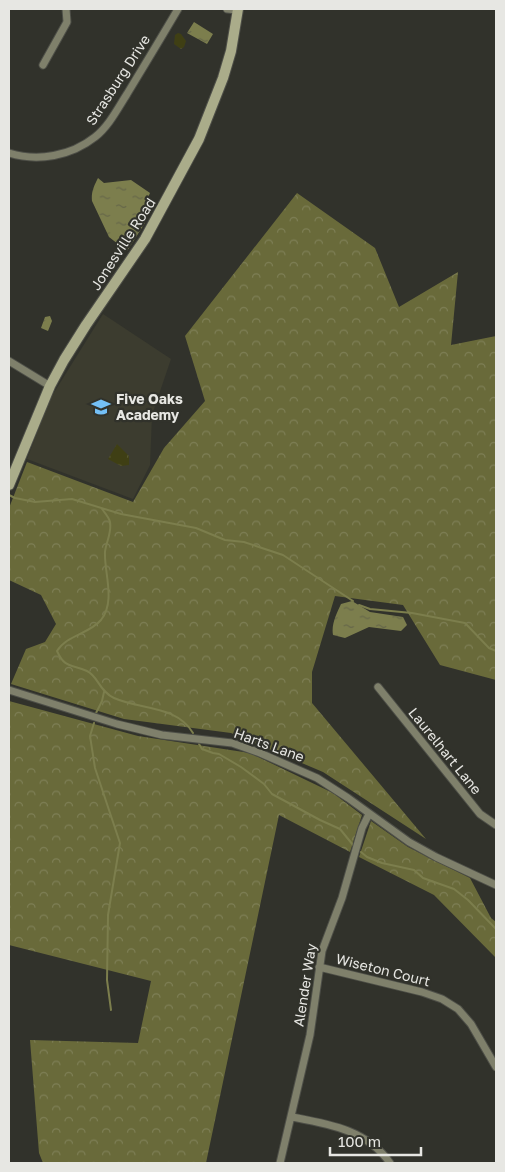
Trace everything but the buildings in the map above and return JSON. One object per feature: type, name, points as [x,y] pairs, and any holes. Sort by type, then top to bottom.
[{"type":"street","points":[[43,65],[67,22],[66,9]]},
{"type":"street","name":"Strasburg Drive","points":[[9,153],[23,157],[44,157],[64,154],[96,137],[117,110],[178,9]]},
{"type":"street","name":"Jonesville Road","points":[[9,485],[50,386],[86,325],[145,239],[190,156],[207,120],[223,78],[231,51],[234,9]]},
{"type":"street","points":[[9,361],[50,386]]},
{"type":"street","name":"Laurelhart Lane","points":[[378,687],[480,814],[496,826]]},
{"type":"street","name":"Harts Lane","points":[[9,690],[117,724],[162,734],[217,741],[244,747],[317,778],[416,846],[496,885]]},
{"type":"street","name":"Alender Way","points":[[280,1163],[310,1035],[325,938],[342,898],[362,828],[369,814]]},
{"type":"street","name":"Wiseton Court","points":[[319,967],[422,992],[442,999],[458,1010],[471,1024],[496,1067]]},
{"type":"street","points":[[292,1117],[356,1134],[379,1149],[390,1163]]},
{"type":"shaded area","name":"Five Oaks Academy","points":[[103,314],[171,359],[152,415],[150,465],[133,499],[27,459],[50,399]]},
{"type":"green space","points":[[178,33],[186,41],[181,49],[174,44],[175,35]]},
{"type":"green space","points":[[297,193],[375,248],[399,307],[458,272],[451,345],[496,336],[496,680],[440,665],[403,605],[335,596],[312,672],[312,703],[426,839],[323,772],[231,733],[124,719],[11,684],[26,649],[45,642],[56,624],[41,595],[9,580],[9,508],[27,462],[133,502],[164,448],[205,401],[185,336]]},
{"type":"green space","points":[[117,444],[129,456],[129,465],[121,466],[108,459]]},
{"type":"green space","points":[[9,701],[138,736],[250,753],[333,793],[362,815],[350,852],[279,815],[206,1163],[43,1163],[39,1153],[30,1040],[138,1043],[151,981],[9,945]]},
{"type":"green space","points":[[371,821],[408,847],[470,878],[491,918],[496,922],[496,958],[434,895],[359,857]]},
{"type":"water","points":[[194,22],[213,34],[207,44],[187,33]]},
{"type":"water","points":[[98,178],[104,183],[131,180],[150,193],[140,216],[145,223],[127,251],[109,237],[92,201],[92,192]]},
{"type":"water","points":[[50,316],[52,321],[48,331],[41,328],[45,317]]},
{"type":"water","points":[[352,601],[370,612],[403,617],[407,625],[401,631],[369,627],[345,638],[333,635],[336,615],[341,604]]},
{"type":"waterway","points":[[9,495],[35,502],[72,499],[121,514],[196,528],[225,540],[244,542],[283,555],[353,601]]},
{"type":"waterway","points":[[102,509],[110,522],[110,534],[105,552],[108,604],[101,620],[96,625],[66,641],[57,651],[63,661],[69,665],[91,673],[109,695],[124,702],[177,717],[193,733]]},
{"type":"waterway","points":[[359,605],[370,609],[412,613],[465,623],[489,648],[496,651]]},
{"type":"waterway","points":[[96,713],[104,692]]},
{"type":"waterway","points":[[94,723],[90,736],[95,768],[120,843],[108,915],[107,980],[111,1010]]},
{"type":"waterway","points":[[199,744],[202,749],[219,754],[241,767],[264,784],[272,794],[340,829],[353,845]]},
{"type":"waterway","points":[[361,852],[367,857],[382,863],[414,870],[423,878],[454,889],[468,900],[496,929]]},
{"type":"place","name":"Five Oaks Academy","points":[[101,407]]}]
